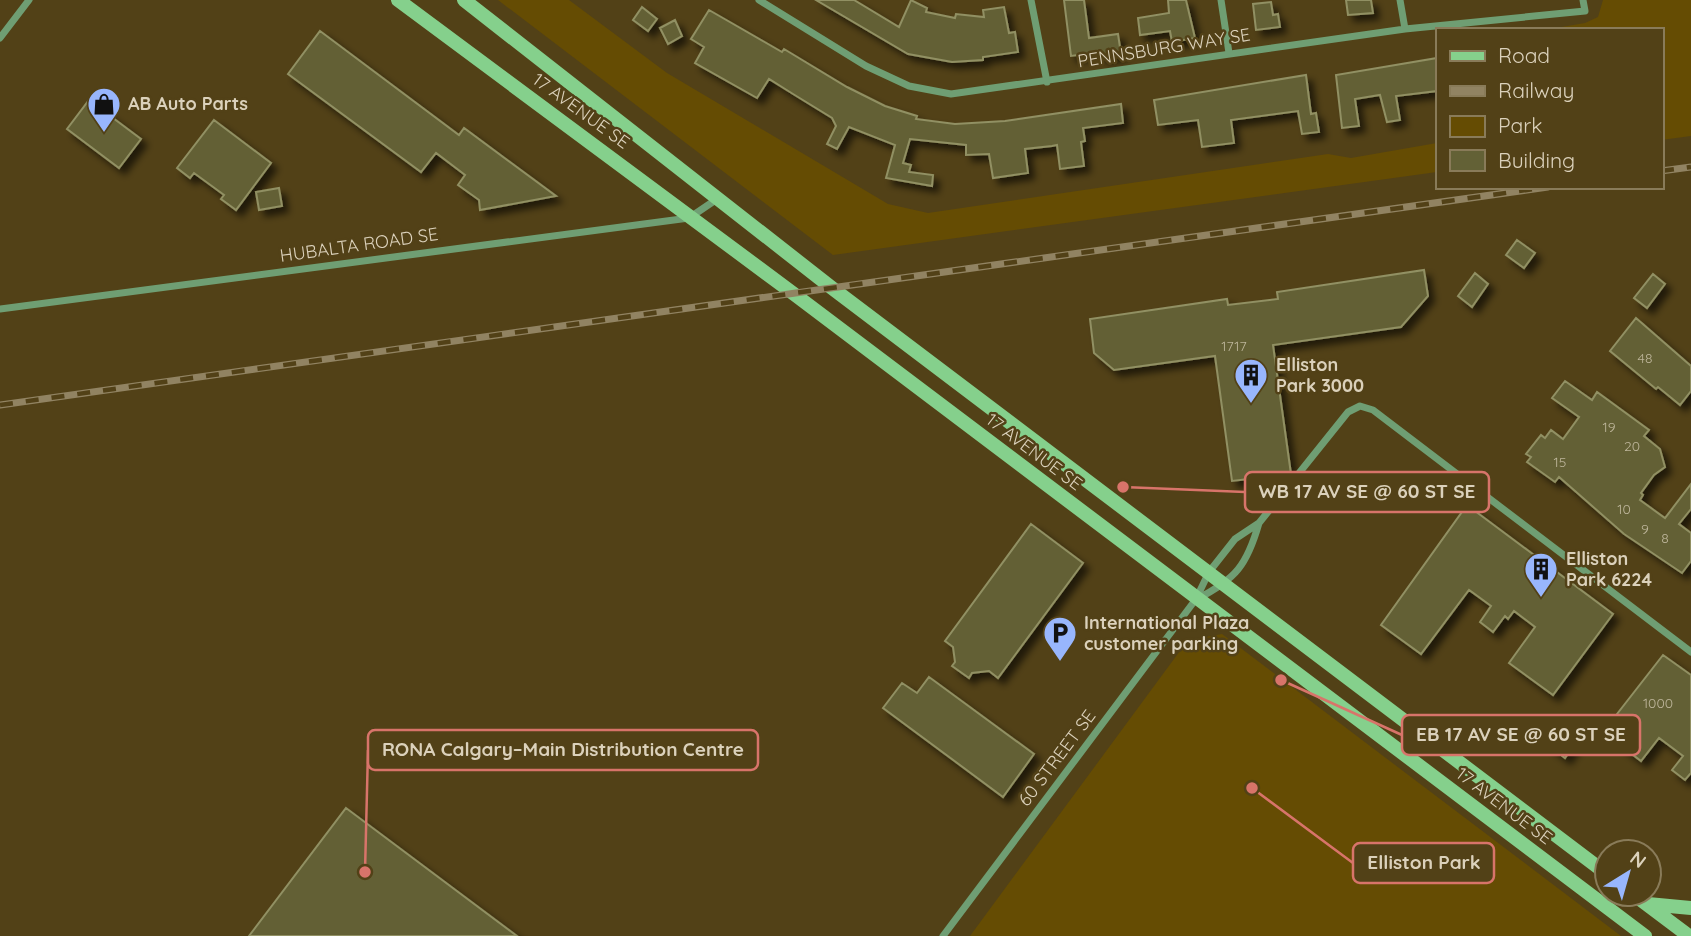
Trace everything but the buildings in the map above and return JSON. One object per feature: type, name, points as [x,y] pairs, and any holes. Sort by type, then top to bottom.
[{"type":"main road","name":"17 AVENUE SE","points":[[398,0],[794,294],[1646,936]]},
{"type":"main road","name":"17 AVENUE SE","points":[[464,0],[717,199],[1593,863]]},
{"type":"main road","points":[[1663,905],[1691,908]]},
{"type":"main road","points":[[1652,908],[1689,936]]},
{"type":"street","points":[[0,38],[29,0]]},
{"type":"street","name":"PENNSBURG WAY SE","points":[[759,0],[866,66],[909,86],[951,94],[1405,29],[1584,11],[1583,0]]},
{"type":"street","points":[[1031,0],[1047,82]]},
{"type":"street","points":[[1221,0],[1229,53]]},
{"type":"street","points":[[1400,0],[1405,29]]},
{"type":"street","name":"HUBALTA ROAD SE","points":[[0,309],[689,218],[717,199]]},
{"type":"street","name":"60 STREET SE","points":[[943,936],[1196,599],[1209,572],[1235,539],[1259,523],[1349,412],[1360,406],[1373,410],[1691,652]]},
{"type":"street","name":"60 STREET SE","points":[[1196,599],[1227,584],[1252,550],[1259,523]]},
{"type":"green space","points":[[498,0],[569,0],[667,73],[888,204],[928,213],[1328,154],[1351,158],[1436,143],[1436,172],[833,255]]},
{"type":"green space","points":[[1603,0],[1691,0],[1691,136],[1663,140],[1663,28],[1556,28],[1585,23],[1598,17]]},
{"type":"green space","points":[[1222,634],[1621,936],[970,936],[1188,640]]},
{"type":"railway","points":[[1663,171],[1691,167]]},
{"type":"railway","points":[[0,405],[1534,189]]},
{"type":"place","name":"AB Auto Parts","points":[[104,134]]},
{"type":"place","name":"Elliston Park 3000","points":[[1251,405]]},
{"type":"place","name":"WB 17 AV SE @ 60 ST SE","points":[[1123,487]]},
{"type":"place","name":"Elliston Park 6224","points":[[1541,599]]},
{"type":"place","name":"International Plaza customer parking","points":[[1060,663]]},
{"type":"place","name":"EB 17 AV SE @ 60 ST SE","points":[[1281,680]]},
{"type":"place","name":"Elliston Park","points":[[1252,788]]},
{"type":"place","name":"RONA Calgary–Main Distribution Centre","points":[[365,872]]}]
